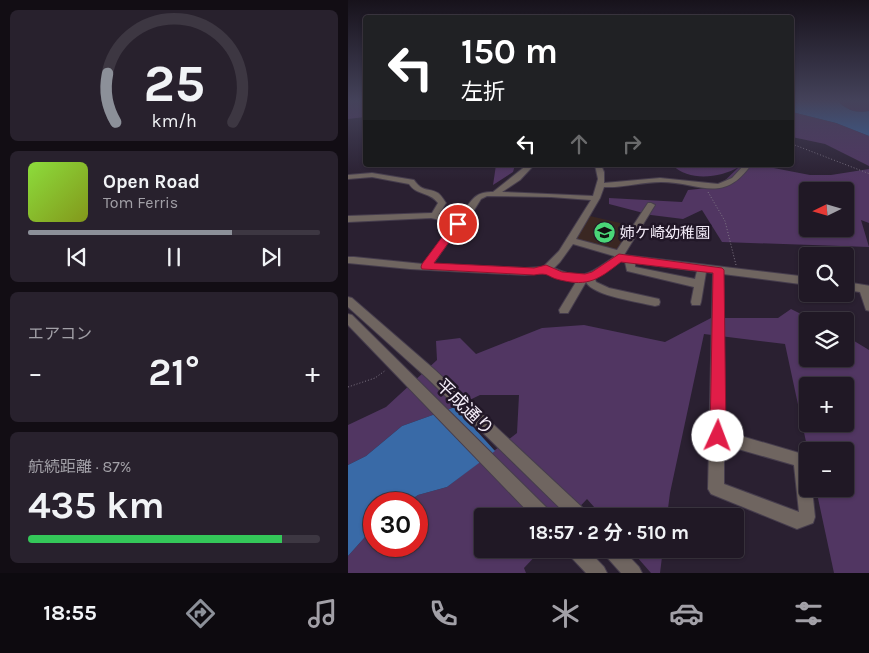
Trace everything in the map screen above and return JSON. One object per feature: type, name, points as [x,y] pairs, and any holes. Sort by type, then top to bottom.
[{"type":"street","points":[[496,193],[529,167]]},
{"type":"street","points":[[348,260],[359,259],[395,265],[426,267],[534,272],[546,269],[557,261],[596,198],[602,185],[602,174],[599,167]]},
{"type":"street","points":[[602,185],[618,186],[662,180],[705,186],[729,183],[735,180],[746,167]]},
{"type":"street","points":[[348,177],[372,175],[411,182],[416,188],[436,195],[442,203],[434,216]]},
{"type":"street","points":[[426,267],[459,221],[468,213],[478,197],[496,193],[596,198]]},
{"type":"street","points":[[546,269],[560,276],[595,276],[619,256],[650,206]]},
{"type":"street","points":[[348,219],[434,216],[448,221],[459,221]]},
{"type":"street","points":[[570,240],[630,259],[799,279]]},
{"type":"street","points":[[630,259],[630,269],[699,284]]},
{"type":"street","points":[[696,302],[702,268]]},
{"type":"street","points":[[718,270],[718,436],[716,489],[798,521],[807,517],[801,460],[718,436]]},
{"type":"street","points":[[586,277],[592,284],[607,291],[655,302]]},
{"type":"street","points":[[564,310],[586,277]]},
{"type":"street","points":[[854,288],[867,290],[870,307]]},
{"type":"street","name":"平成通り","points":[[348,301],[431,374],[571,508]]},
{"type":"street","name":"平成通り","points":[[348,318],[535,508]]},
{"type":"street","points":[[584,558],[598,573]]},
{"type":"street","points":[[619,558],[633,573]]},
{"type":"path","points":[[794,145],[870,174]]},
{"type":"path","points":[[705,186],[725,221],[738,272]]},
{"type":"path","points":[[348,388],[376,378],[394,364]]},
{"type":"shaded area","points":[[794,127],[845,127],[869,136],[869,166],[825,144],[794,137]]},
{"type":"shaded area","points":[[496,167],[514,167],[513,172],[493,185]]},
{"type":"shaded area","points":[[675,167],[739,167],[714,176],[687,174]]},
{"type":"shaded area","points":[[739,167],[768,167],[810,175],[831,175],[869,169],[869,223],[861,220],[869,247],[722,242],[702,210],[683,219],[651,215],[609,204],[609,198],[682,202],[688,190],[718,187]]},
{"type":"shaded area","name":"姉ケ崎幼稚園","points":[[590,216],[633,226],[619,252],[573,241]]},
{"type":"shaded area","points":[[791,309],[799,313],[799,367],[854,367],[854,341],[869,350],[869,573],[834,573],[818,497],[854,497],[854,442],[806,442],[804,432],[854,432],[854,377],[799,377],[799,409],[785,344],[704,334],[668,508],[595,508],[587,499],[579,508],[474,508],[474,558],[533,558],[524,568],[526,573],[348,573],[348,556],[363,539],[363,557],[428,557],[428,492],[447,487],[517,433],[519,395],[480,395],[455,407],[402,426],[366,456],[348,465],[348,425],[386,407],[437,360],[436,341],[460,338],[476,354],[542,328],[584,325],[665,342],[711,318],[778,318]]},
{"type":"shaded area","points":[[638,558],[662,558],[660,573],[651,573]]},
{"type":"water","points":[[845,127],[869,127],[869,136]]},
{"type":"water","points":[[455,407],[495,451],[447,487],[428,492],[363,492],[363,539],[348,556],[348,465],[366,456],[402,426]]},
{"type":"place","name":"姉ケ崎幼稚園","points":[[604,233]]},
{"type":"route","points":[[458,224],[426,267],[534,272],[546,269],[560,276],[585,278],[595,276],[619,258],[718,270],[720,384],[718,436]]}]
